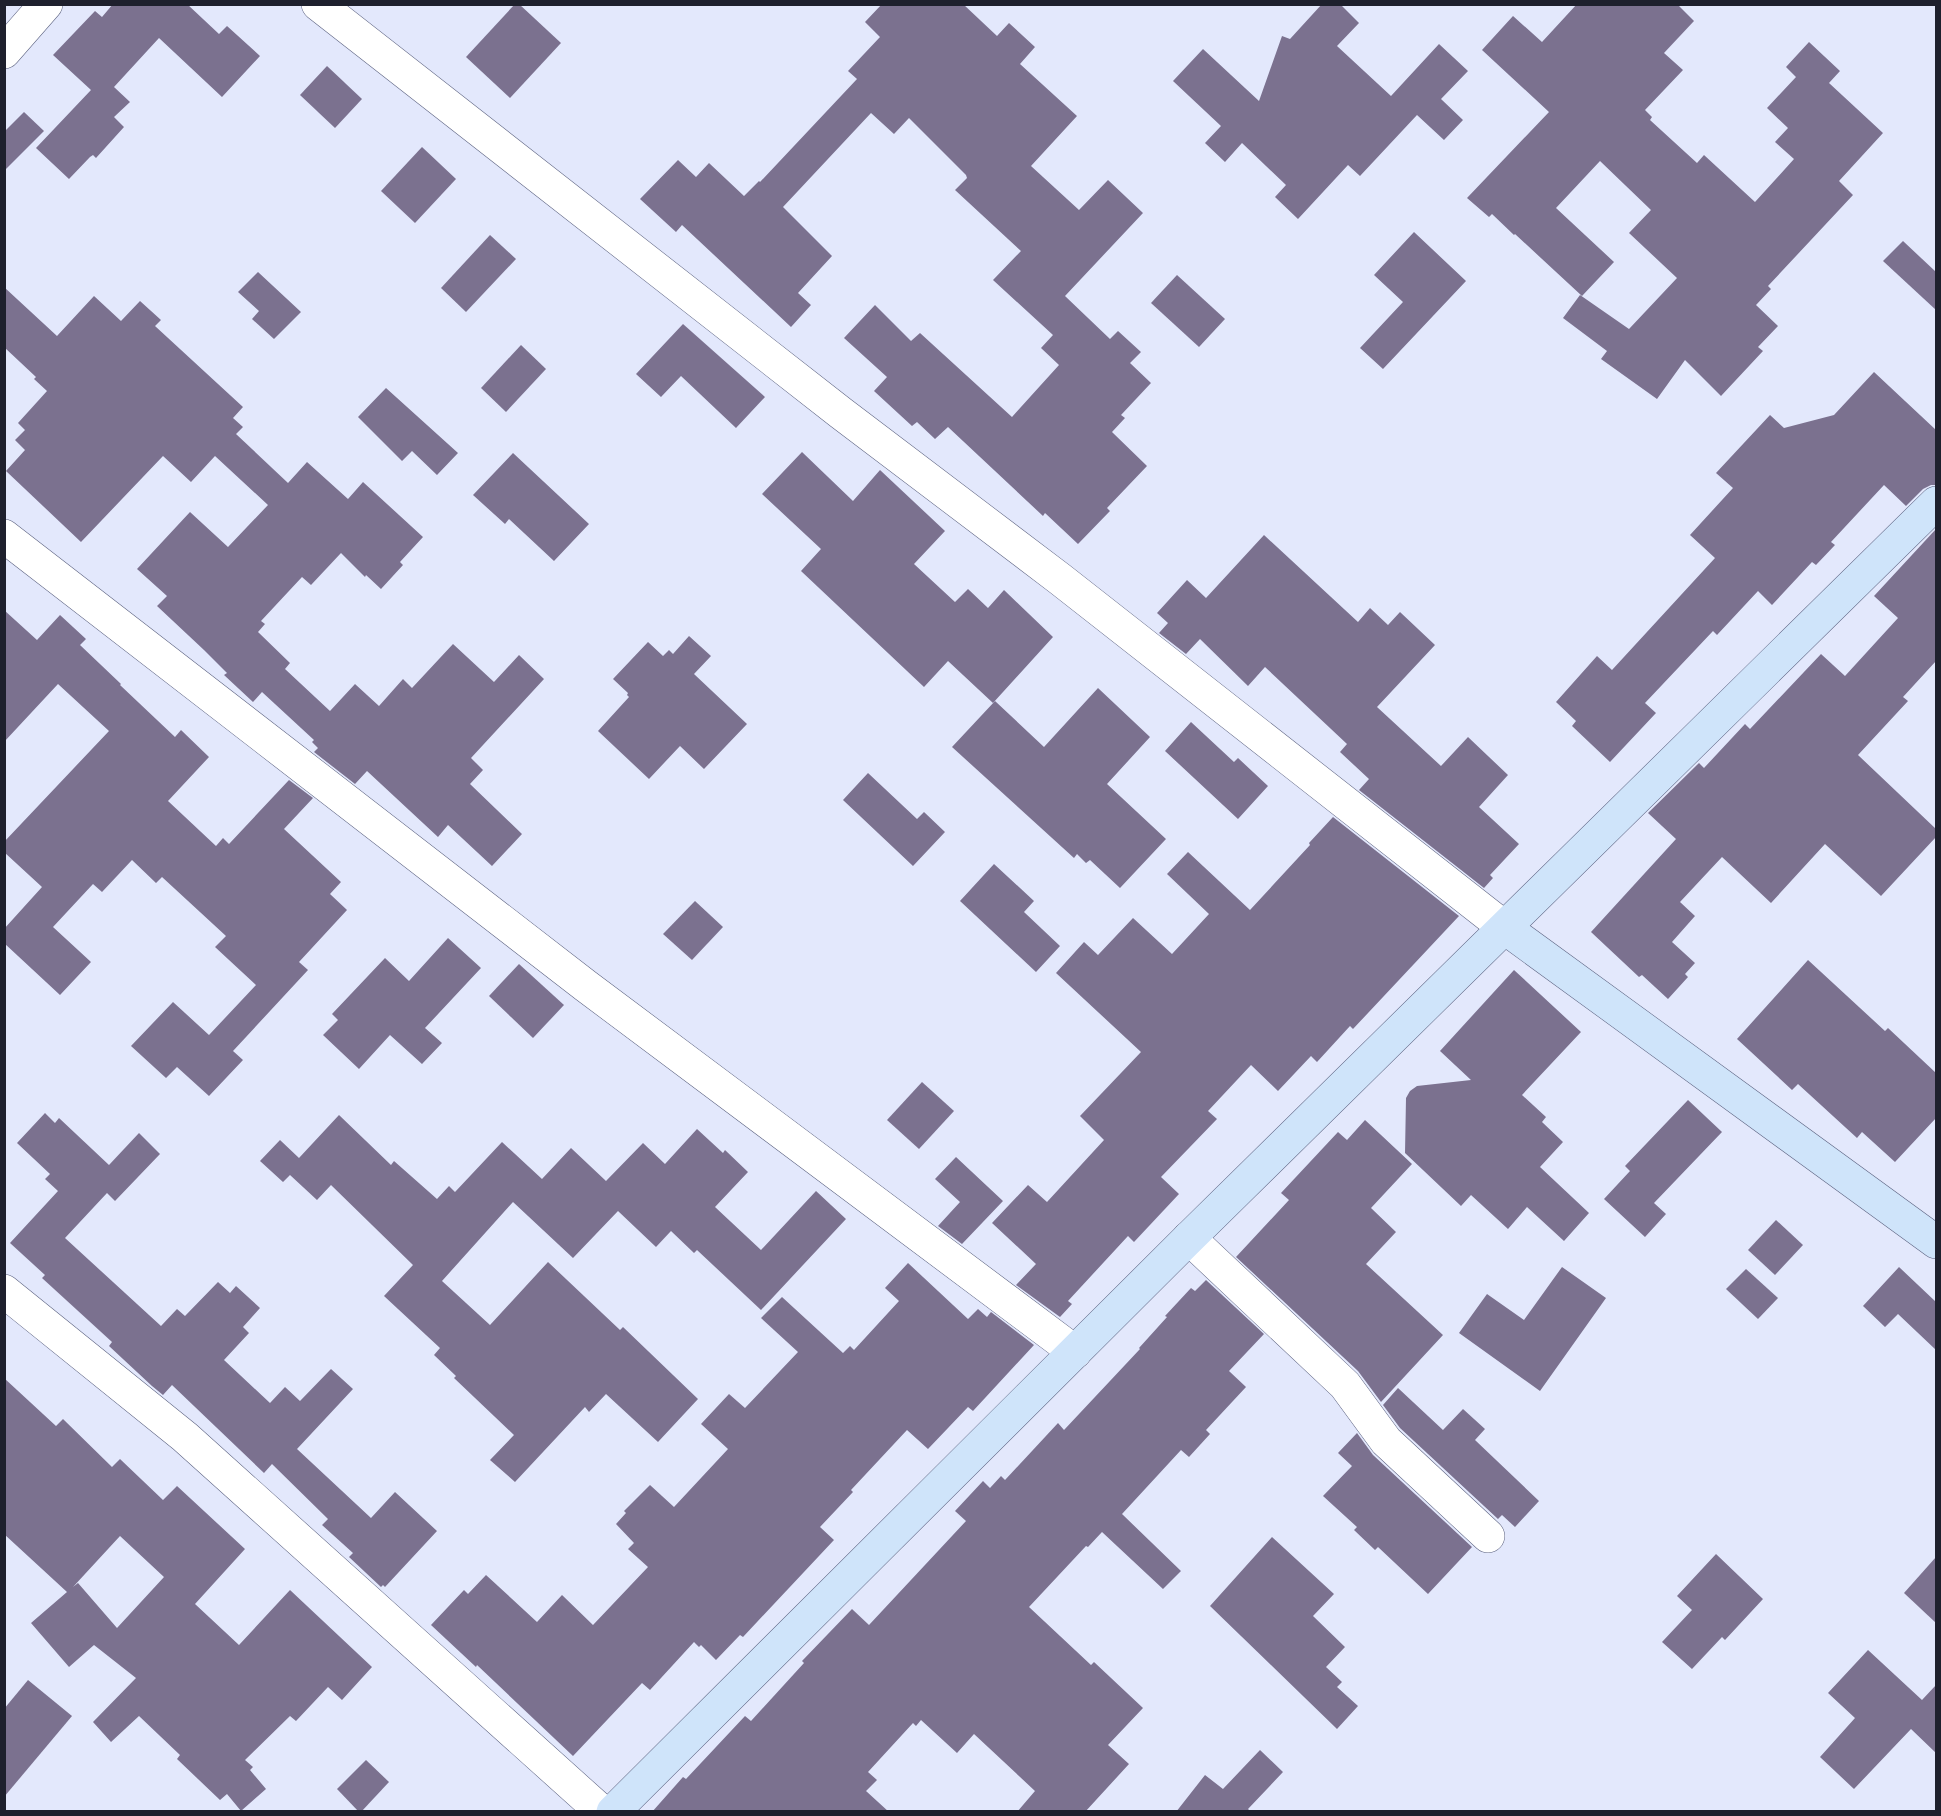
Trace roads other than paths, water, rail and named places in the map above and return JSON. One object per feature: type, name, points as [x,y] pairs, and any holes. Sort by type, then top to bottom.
[{"type":"main road","points":[[613,1812],[1189,1238],[1936,503]]},
{"type":"main road","points":[[1505,928],[1936,1242]]},
{"type":"street","points":[[4,52],[46,4]]},
{"type":"street","points":[[318,4],[841,413],[1060,579],[1505,928]]},
{"type":"street","points":[[4,536],[586,986],[1075,1352]]},
{"type":"street","points":[[1189,1238],[1345,1385],[1386,1441],[1488,1536]]},
{"type":"street","points":[[4,1291],[185,1437],[602,1812]]}]
